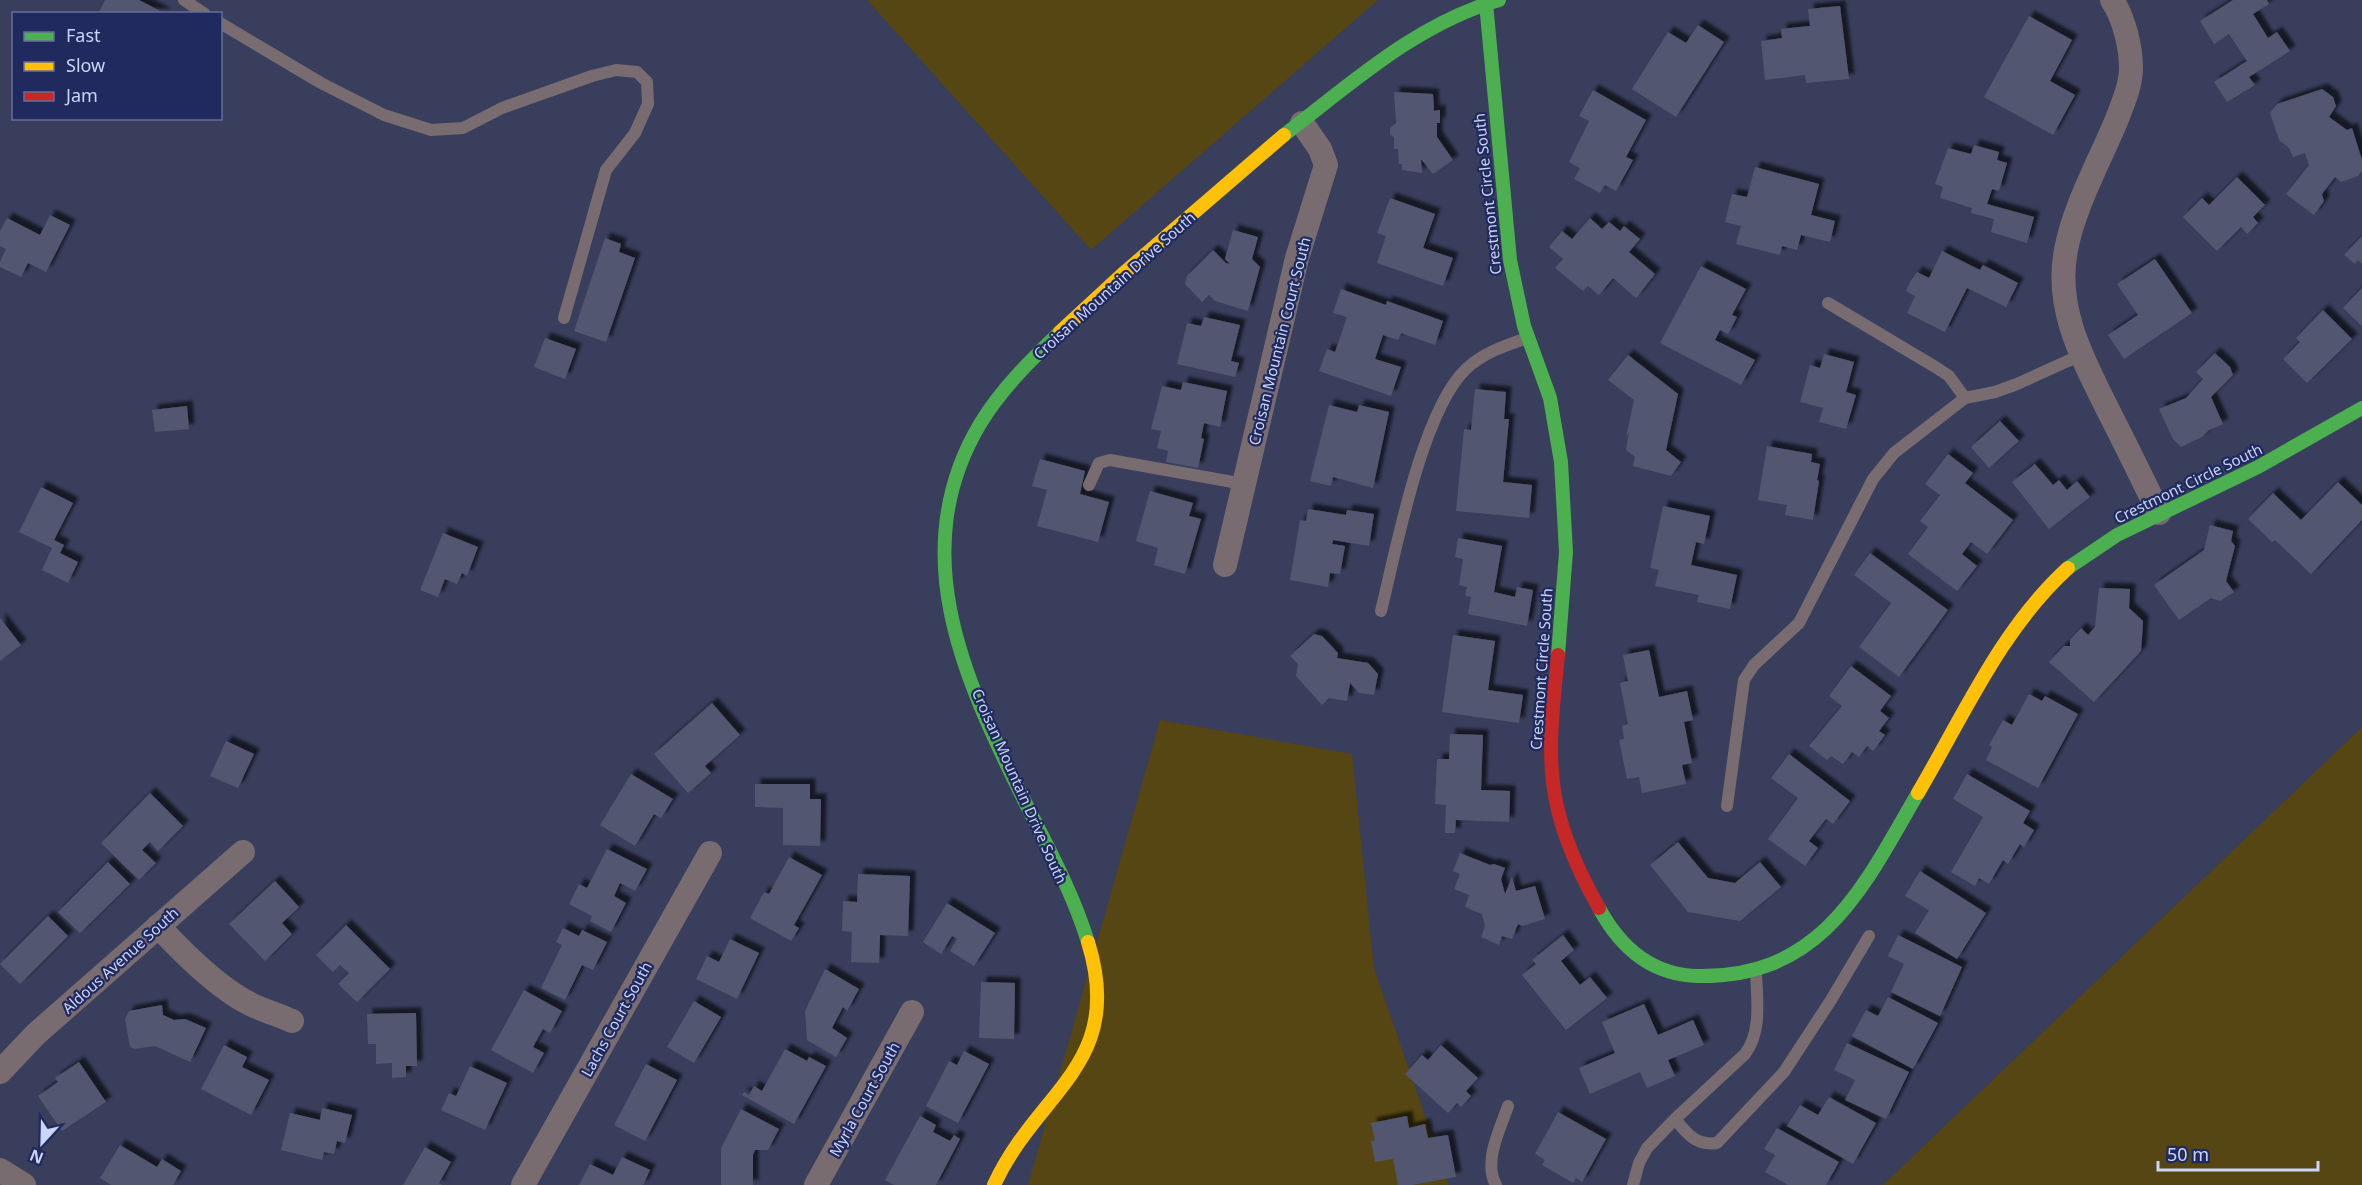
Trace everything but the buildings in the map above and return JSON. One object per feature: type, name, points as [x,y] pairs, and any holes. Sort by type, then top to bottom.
[{"type":"street","points":[[2112,0],[2128,43],[2131,69],[2129,83],[2072,227],[2062,272],[2068,316],[2081,355],[2159,513]]},
{"type":"street","name":"Croisan Mountain Drive South","points":[[994,1185],[1002,1167],[1029,1128],[1084,1057],[1098,1019],[1097,973],[1090,948],[1049,849],[983,710],[954,626],[945,583],[942,552],[945,522],[951,490],[973,437],[989,410],[1011,381],[1036,355],[1121,275],[1278,139],[1402,46],[1439,24],[1492,2]]},
{"type":"street","name":"Crestmont Circle South","points":[[1492,2],[1510,260],[1516,295],[1528,338],[1546,384],[1555,429],[1565,513],[1561,627],[1551,742],[1552,776],[1558,814],[1597,909],[1616,938],[1637,958],[1662,971],[1716,977],[1756,970],[1781,961],[1805,948],[1827,929],[1876,863],[1916,798],[1993,661],[2041,594],[2065,572],[2102,545],[2159,513],[2245,474],[2311,440],[2362,408]]},
{"type":"street","name":"Croisan Mountain Court South","points":[[1225,565],[1297,258],[1323,181],[1326,165],[1320,149],[1302,123]]},
{"type":"street","name":"Aldous Avenue South","points":[[0,1072],[36,1034],[243,852]]},
{"type":"street","name":"Lachs Court South","points":[[523,1185],[710,853]]},
{"type":"street","points":[[158,926],[185,955],[237,995],[251,1004],[292,1021]]},
{"type":"street","name":"Myrla Court South","points":[[816,1185],[912,1012]]},
{"type":"street","points":[[0,1170],[24,1185]]},
{"type":"lane","points":[[184,0],[202,12]]},
{"type":"lane","points":[[222,24],[331,88],[384,115],[431,130],[463,128],[502,108],[592,76],[616,70],[637,72],[647,82],[648,105],[635,133],[606,170],[564,318]]},
{"type":"lane","points":[[1828,303],[1949,376],[1965,398]]},
{"type":"lane","points":[[1381,611],[1409,497],[1440,409],[1453,385],[1479,358],[1497,348],[1528,338]]},
{"type":"lane","points":[[1728,806],[1744,680],[1754,664],[1799,623],[1873,479],[1887,461],[1894,453],[1965,398],[1995,392],[2017,384],[2081,355]]},
{"type":"lane","points":[[1089,485],[1099,464],[1110,460],[1244,484]]},
{"type":"lane","points":[[1675,1119],[1690,1137],[1704,1145],[1717,1143],[1784,1072],[1869,936]]},
{"type":"lane","points":[[1633,1185],[1639,1163],[1647,1148],[1753,1043],[1758,1009],[1756,970]]},
{"type":"lane","points":[[1496,1185],[1492,1178],[1491,1161],[1508,1106]]},
{"type":"shaded area","points":[[867,0],[1378,0],[1091,250]]},
{"type":"shaded area","points":[[1160,720],[1352,754],[1374,968],[1449,1185],[1028,1185]]},
{"type":"shaded area","points":[[2362,727],[2362,1185],[1883,1185]]},
{"type":"traffic: fast","points":[[1284,135],[1360,76],[1412,40],[1440,24],[1499,0]]},
{"type":"traffic: fast","points":[[1486,3],[1510,260],[1524,326],[1550,398],[1561,462],[1566,552],[1558,655]]},
{"type":"traffic: fast","points":[[1060,332],[1027,364],[980,424],[958,471],[947,518],[945,565],[951,612],[963,658],[980,704],[1066,885],[1088,942]]},
{"type":"traffic: fast","points":[[2068,568],[2117,535],[2258,467],[2362,408]]},
{"type":"traffic: fast","points":[[1599,908],[1607,922],[1627,946],[1639,956],[1666,970],[1698,976],[1741,973],[1778,961],[1808,943],[1835,920],[1858,892],[1918,793]]},
{"type":"traffic: slow","points":[[1060,332],[1125,272],[1284,135]]},
{"type":"traffic: slow","points":[[1918,793],[2003,645],[2044,592],[2068,568]]},
{"type":"traffic: slow","points":[[994,1185],[1012,1152],[1072,1074],[1087,1048],[1096,1018],[1097,984],[1088,942]]},
{"type":"traffic: jam","points":[[1558,655],[1551,735],[1553,783],[1564,832],[1599,908]]}]
